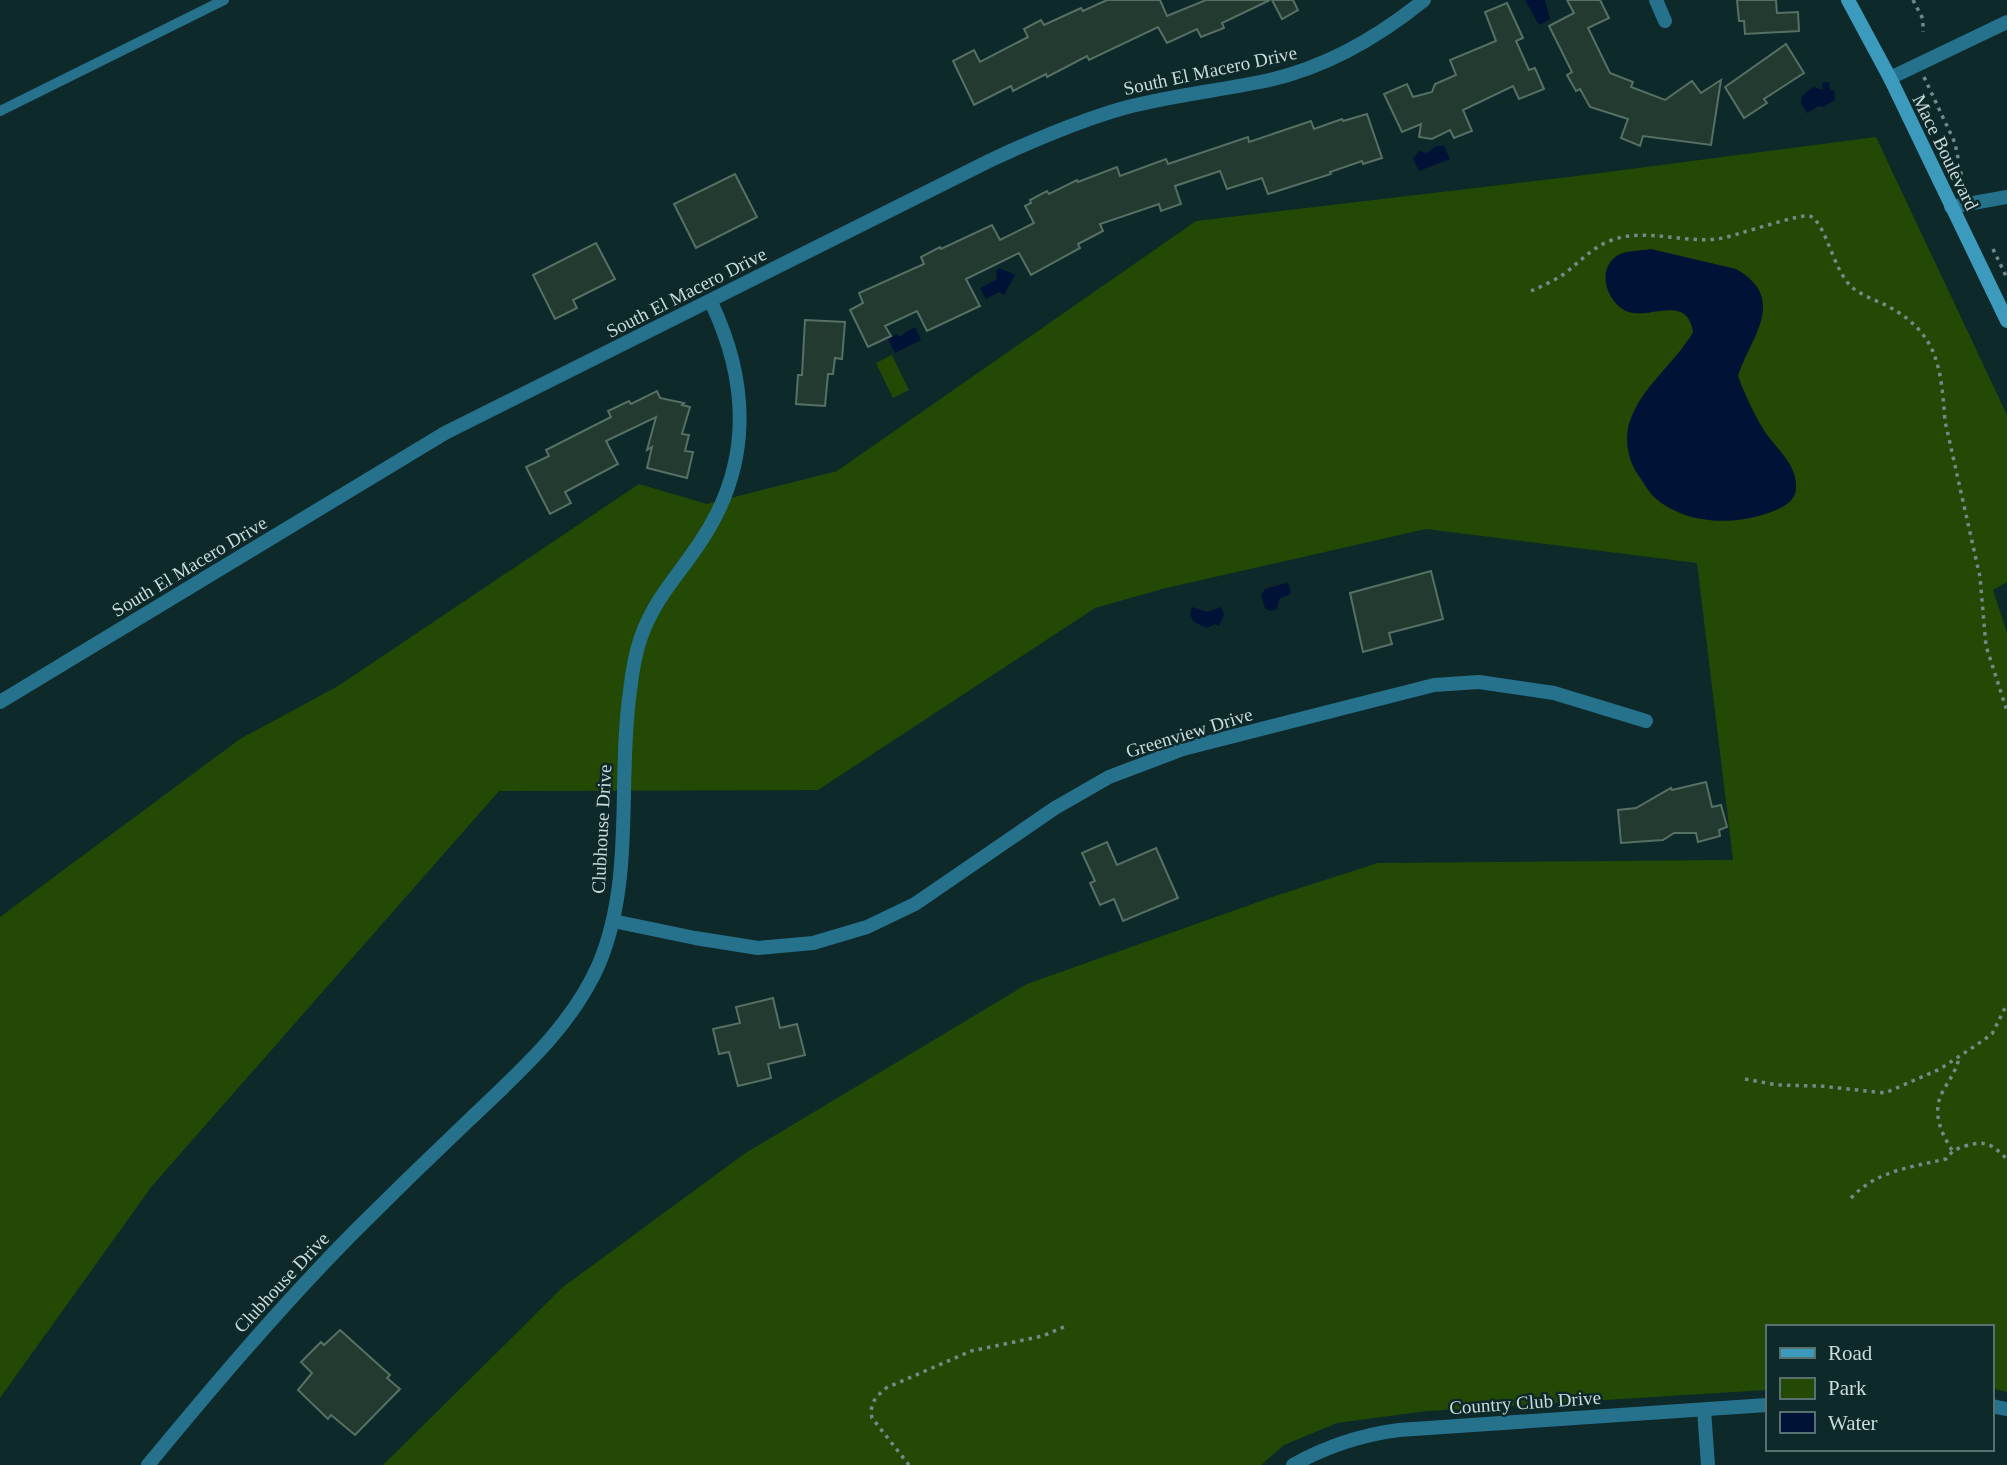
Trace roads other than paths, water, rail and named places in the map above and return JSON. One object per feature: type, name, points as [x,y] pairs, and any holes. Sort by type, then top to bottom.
[{"type":"street","name":"South El Macero Drive","points":[[0,702],[445,433],[1041,137],[1124,108],[1262,82],[1321,64],[1378,34],[1424,0]]},
{"type":"street","points":[[1656,0],[1665,20]]},
{"type":"street","name":"Mace Boulevard","points":[[1848,0],[2006,314]]},
{"type":"street","points":[[1889,78],[2007,22]]},
{"type":"street","points":[[1951,207],[2007,197]]},
{"type":"street","name":"Clubhouse Drive","points":[[148,1465],[200,1401],[311,1277],[542,1050],[575,1008],[588,985],[614,921],[621,874],[627,710],[640,639],[665,587],[711,526],[731,478],[737,451],[741,423],[739,386],[728,339],[711,302]]},
{"type":"street","name":"Greenview Drive","points":[[614,921],[695,939],[758,948],[813,943],[867,927],[915,904],[1055,808],[1110,777],[1183,749],[1434,685],[1479,682],[1554,693],[1646,721]]},
{"type":"street","name":"Country Club Drive","points":[[1293,1465],[1315,1452],[1363,1435],[1399,1430],[1766,1405]]},
{"type":"street","points":[[1704,1410],[1708,1465]]},
{"type":"lane","points":[[0,111],[224,0]]},
{"type":"water","points":[[1525,0],[1545,0],[1550,19],[1539,25]]},
{"type":"water","points":[[1829,82],[1830,90],[1834,90],[1835,100],[1807,113],[1801,103],[1802,96],[1813,87],[1823,90],[1822,83]]},
{"type":"water","points":[[1437,146],[1444,146],[1450,159],[1419,171],[1413,159],[1419,151],[1427,153]]},
{"type":"water","points":[[1651,249],[1736,269],[1752,281],[1760,293],[1763,306],[1761,320],[1738,376],[1763,429],[1790,464],[1796,480],[1795,494],[1791,501],[1779,509],[1741,520],[1695,518],[1666,506],[1654,497],[1633,467],[1627,438],[1634,411],[1649,387],[1693,332],[1683,313],[1664,310],[1633,313],[1624,310],[1612,299],[1606,283],[1607,268],[1611,261],[1622,253]]},
{"type":"water","points":[[999,268],[1015,275],[1004,295],[999,292],[986,299],[980,288],[997,279],[996,271]]},
{"type":"water","points":[[915,327],[921,340],[895,353],[888,339],[897,334],[899,337]]},
{"type":"water","points":[[1286,583],[1291,592],[1289,595],[1280,598],[1277,609],[1270,611],[1265,608],[1261,595],[1265,589]]},
{"type":"water","points":[[1192,607],[1207,612],[1221,607],[1224,614],[1219,626],[1215,624],[1207,628],[1194,622],[1190,615]]}]
